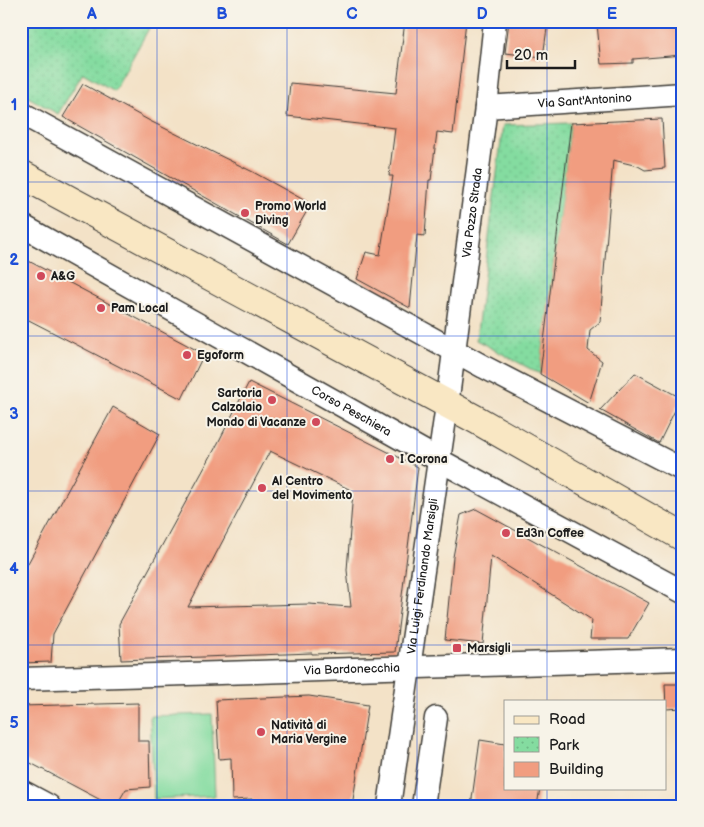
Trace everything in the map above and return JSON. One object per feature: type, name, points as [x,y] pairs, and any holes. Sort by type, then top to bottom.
[{"type":"main road","points":[[21,174],[447,405],[683,537]]},
{"type":"street","name":"Via Pozzo Strada","points":[[447,405],[496,21]]},
{"type":"street","name":"Via Sant'Antonino","points":[[486,107],[683,94]]},
{"type":"street","points":[[21,112],[454,351],[683,470]]},
{"type":"street","name":"Corso Peschiera","points":[[21,225],[438,460],[683,592]]},
{"type":"street","name":"Via Luigi Ferdinando Marsigli","points":[[389,806],[447,405]]},
{"type":"street","name":"Via Bardonecchia","points":[[21,679],[683,659]]},
{"type":"street","points":[[423,806],[436,718]]},
{"type":"street","points":[[21,791],[49,806]]},
{"type":"green space","points":[[21,21],[153,21],[114,91],[83,73],[58,114],[21,93]]},
{"type":"green space","points":[[571,123],[540,374],[476,340],[503,125]]},
{"type":"green space","points":[[212,714],[215,796],[154,799],[150,716]]},
{"type":"building","points":[[405,21],[466,21],[453,134],[437,132],[431,180],[429,180],[425,236],[417,235],[410,308],[357,279],[366,252],[380,255],[393,176],[389,176],[395,128],[287,116],[290,83],[396,93]]},
{"type":"building","points":[[509,21],[548,21],[543,57],[505,53]]},
{"type":"building","points":[[635,21],[683,21],[683,55],[633,59],[633,63],[601,64],[597,24],[635,23]]},
{"type":"building","points":[[83,84],[150,121],[253,172],[311,204],[288,244],[63,117]]},
{"type":"building","points":[[662,119],[665,168],[645,170],[638,166],[613,160],[600,322],[590,330],[588,350],[602,361],[589,403],[540,374],[571,123]]},
{"type":"building","points":[[21,257],[204,354],[182,399],[21,316]]},
{"type":"building","points":[[635,373],[681,398],[659,443],[600,410]]},
{"type":"building","points":[[249,382],[418,467],[395,652],[121,660],[119,624],[218,443]],"holes":[[[270,451],[353,491],[347,570],[351,607],[309,604],[188,607]]]},
{"type":"building","points":[[113,407],[160,434],[53,634],[51,662],[21,663],[21,576]]},
{"type":"building","points":[[476,509],[649,603],[628,639],[590,639],[592,620],[491,556],[483,644],[445,640],[453,557],[461,515]]},
{"type":"building","points":[[665,684],[683,684],[683,708],[666,709]]},
{"type":"building","name":"Natività di Maria Vergine","points":[[309,696],[368,705],[352,806],[252,806],[252,799],[232,800],[231,758],[219,759],[216,700]]},
{"type":"building","points":[[138,703],[138,741],[149,741],[150,787],[126,789],[116,806],[112,806],[21,758],[21,706]]},
{"type":"building","points":[[480,740],[504,744],[504,790],[540,790],[537,806],[471,806]]},
{"type":"place","name":"Promo World Diving","points":[[245,213]]},
{"type":"place","name":"A&G","points":[[41,276]]},
{"type":"place","name":"Pam Local","points":[[101,308]]},
{"type":"place","name":"Egoform","points":[[187,355]]},
{"type":"place","name":"Sartoria Calzolaio","points":[[272,400]]},
{"type":"place","name":"Mondo di Vacanze","points":[[316,422]]},
{"type":"place","name":"I Corona","points":[[390,459]]},
{"type":"place","name":"Al Centro del Movimento","points":[[262,488]]},
{"type":"place","name":"Ed3n Coffee","points":[[506,533]]},
{"type":"place","name":"Marsigli","points":[[457,648]]},
{"type":"place","name":"Natività di Maria Vergine","points":[[261,732]]}]
